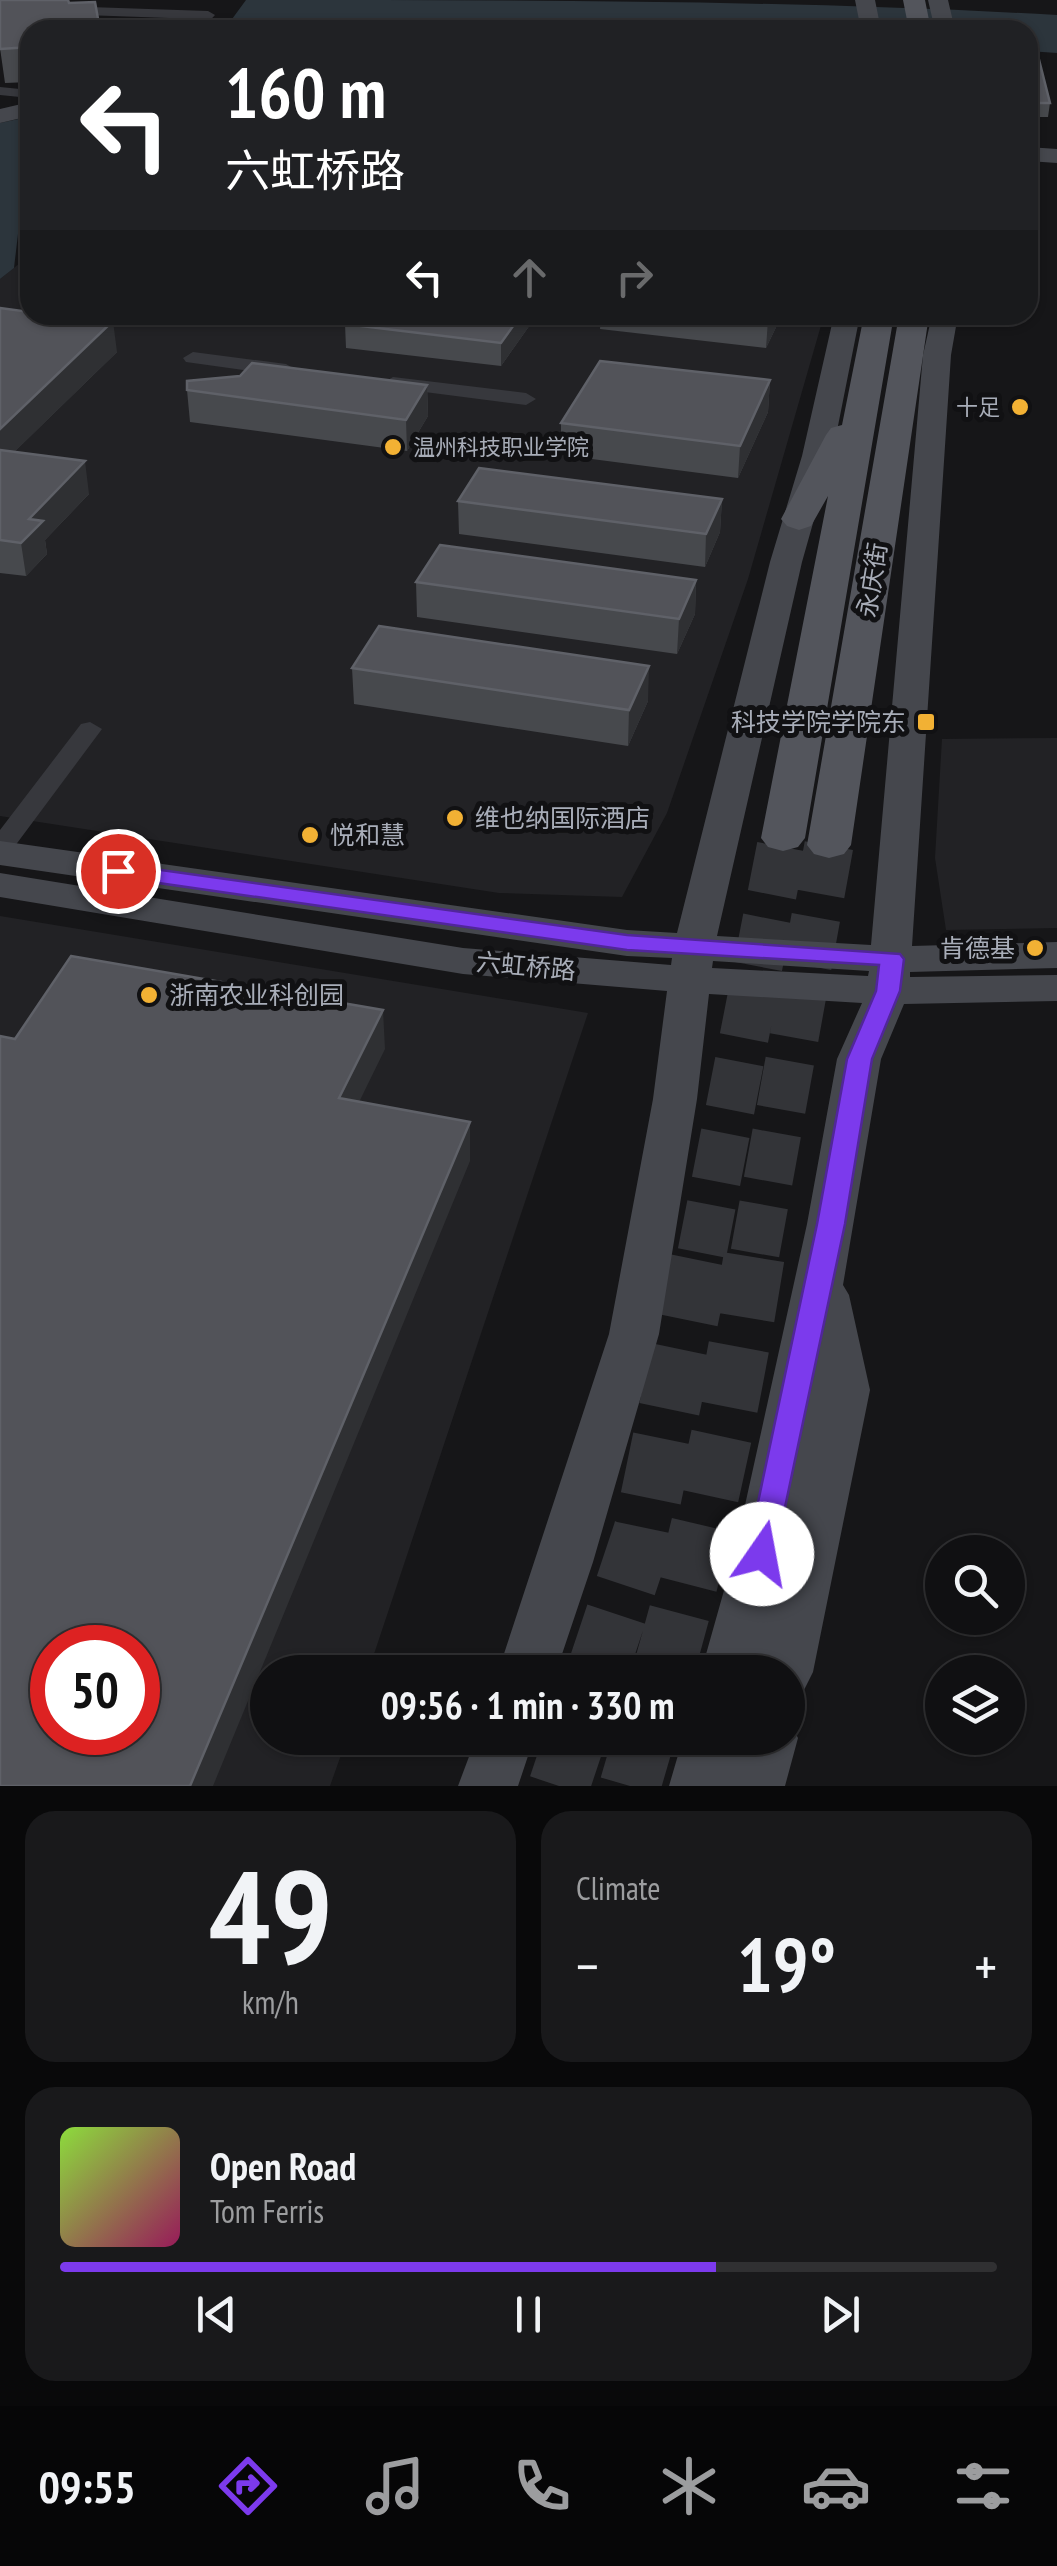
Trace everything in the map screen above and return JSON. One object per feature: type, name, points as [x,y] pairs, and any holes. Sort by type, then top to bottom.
[{"type":"main road","points":[[533,1655],[566,1562],[634,1334],[675,1099],[692,963],[798,519],[817,456],[845,325]]},
{"type":"main road","name":"永庆街","points":[[783,838],[876,325]]},
{"type":"main road","name":"永庆街","points":[[829,845],[912,325]]},
{"type":"main road","points":[[735,1655],[762,1554],[820,1277],[859,1059],[890,975],[937,355],[943,325]]},
{"type":"main road","points":[[798,519],[863,398]]},
{"type":"main road","name":"六虹桥路","points":[[0,851],[627,942],[692,963]]},
{"type":"main road","name":"六虹桥路","points":[[0,885],[463,960],[692,963],[1057,988]]},
{"type":"main road","name":"六虹桥路","points":[[890,975],[1057,956]]},
{"type":"main road","points":[[788,1655],[844,1390],[820,1277]]},
{"type":"main road","points":[[488,1786],[499,1755]]},
{"type":"main road","points":[[698,1786],[707,1755]]},
{"type":"main road","points":[[755,1786],[763,1755]]},
{"type":"street","points":[[186,14],[198,0]]},
{"type":"street","points":[[0,8],[208,14],[202,20]]},
{"type":"street","points":[[193,358],[308,372]]},
{"type":"street","points":[[365,380],[526,399]]},
{"type":"street","points":[[0,851],[90,729]]},
{"type":"shaded area","points":[[246,0],[551,1],[956,10],[1057,15],[1057,53],[1038,52],[1038,20],[231,20]]},
{"type":"shaded area","points":[[20,119],[20,217],[14,268],[0,279],[0,123]]},
{"type":"shaded area","name":"温州科技职业学院","points":[[20,263],[20,325],[821,325],[748,579],[667,813],[622,897],[499,893],[0,816],[0,279]]},
{"type":"shaded area","points":[[1057,738],[1057,928],[946,930],[935,858],[942,739]]},
{"type":"shaded area","points":[[0,916],[588,1013],[374,1655],[250,1655],[250,1755],[341,1755],[330,1786],[0,1786]]},
{"type":"building","points":[[0,0],[95,2],[98,20],[20,20],[20,48],[0,49]]},
{"type":"building","points":[[1038,56],[1050,103],[1038,103]]},
{"type":"building","points":[[0,308],[20,311],[20,325],[109,325],[0,429]]},
{"type":"building","points":[[353,325],[514,325],[501,343]]},
{"type":"building","points":[[600,361],[770,380],[740,446],[561,423]]},
{"type":"building","points":[[252,363],[427,385],[406,420],[187,390],[187,381],[240,376]]},
{"type":"building","points":[[0,450],[85,461],[29,519],[43,521],[21,543],[0,540]]},
{"type":"building","points":[[479,468],[722,499],[706,534],[458,501]]},
{"type":"building","points":[[440,545],[696,580],[679,619],[416,582]]},
{"type":"building","points":[[379,626],[649,666],[629,710],[352,668]]},
{"type":"building","points":[[71,956],[383,1010],[339,1098],[470,1122],[190,1786],[0,1786],[0,1036],[15,1039]]},
{"type":"tunnel","points":[[702,1253],[783,838]]},
{"type":"tunnel","points":[[755,1253],[829,845]]},
{"type":"tunnel","points":[[603,1655],[644,1531],[702,1251]]},
{"type":"tunnel","points":[[668,1655],[716,1463],[755,1251]]},
{"type":"tunnel","points":[[559,1786],[569,1755]]},
{"type":"tunnel","points":[[630,1786],[639,1755]]},
{"type":"place","name":"十足","points":[[1020,407]]},
{"type":"place","name":"温州科技职业学院","points":[[393,447]]},
{"type":"place","name":"科技学院学院东","points":[[926,722]]},
{"type":"place","name":"维也纳国际酒店","points":[[455,818]]},
{"type":"place","name":"悦和慧","points":[[310,835]]},
{"type":"place","name":"肯德基","points":[[1035,948]]},
{"type":"place","name":"浙南农业科创园","points":[[149,995]]},
{"type":"route","points":[[118,871],[627,942],[892,959],[888,991],[859,1059],[831,1224],[762,1554]]}]
